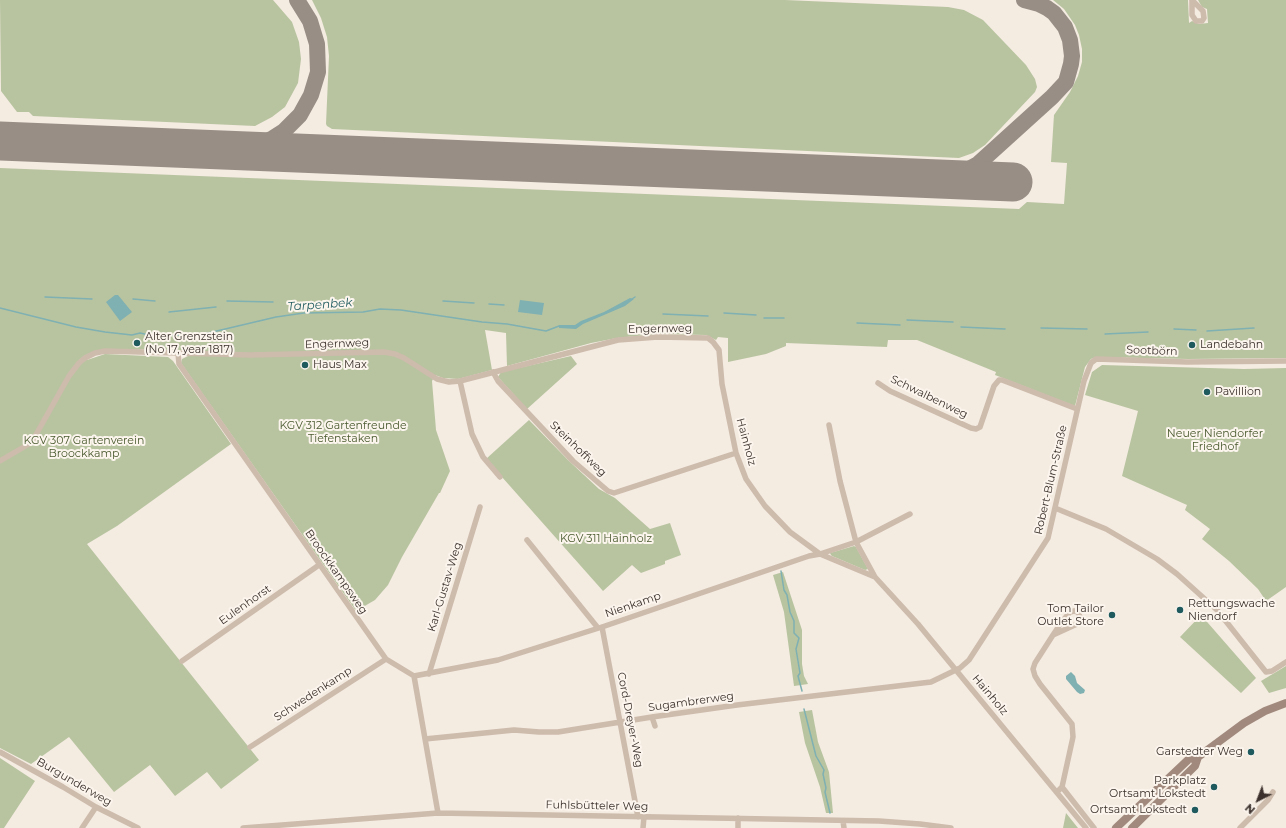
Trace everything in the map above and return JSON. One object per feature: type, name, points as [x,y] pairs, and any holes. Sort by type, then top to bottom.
[{"type":"main road","points":[[1116,828],[1189,760],[1198,757],[1237,728],[1265,711],[1286,703]]},
{"type":"main road","points":[[1132,828],[1195,766],[1198,757]]},
{"type":"street","name":"Engernweg","points":[[0,461],[29,444],[33,440],[75,368],[86,358],[95,353],[105,351],[250,355],[384,352],[395,354],[404,358],[437,379],[449,382],[460,381],[618,340],[658,337],[708,338],[713,342]]},
{"type":"street","name":"Hainholz","points":[[713,342],[719,350],[722,384],[736,453],[746,479],[765,506],[790,532],[820,554],[875,578]]},
{"type":"street","name":"Broockkampsweg","points":[[178,353],[179,364],[386,659],[414,676]]},
{"type":"street","name":"Sootbörn","points":[[1091,363],[1096,359],[1187,362],[1286,361]]},
{"type":"street","name":"Robert-Blum-Straße","points":[[956,670],[969,660],[1040,553],[1048,538],[1084,379],[1091,363]]},
{"type":"street","name":"Steinhoffweg","points":[[494,372],[498,381],[573,461],[608,491],[614,493],[736,453]]},
{"type":"street","name":"Schwalbenweg","points":[[878,383],[890,391],[976,429],[980,427],[994,386],[998,380],[1002,380],[1077,410]]},
{"type":"street","points":[[460,381],[472,434],[483,457],[500,477]]},
{"type":"street","name":"Hainholz","points":[[829,425],[840,481],[856,542],[875,578],[918,624],[1086,828]]},
{"type":"street","name":"Karl-Gustav-Weg","points":[[429,674],[480,507]]},
{"type":"street","points":[[1055,508],[1106,529],[1157,559],[1177,574],[1217,610],[1266,672],[1272,671],[1286,662]]},
{"type":"street","name":"Nienkamp","points":[[414,676],[498,660],[600,627],[809,556],[820,554],[856,542],[910,514]]},
{"type":"street","name":"Cord-Dreyer-Weg","points":[[527,540],[600,627],[638,816]]},
{"type":"street","name":"Eulenhorst","points":[[182,661],[319,565]]},
{"type":"street","points":[[1053,635],[1077,624],[1080,621],[1078,612],[1070,612],[1061,623],[1053,635],[1035,663],[1033,669],[1040,684],[1072,724],[1073,736],[1062,788],[1057,792]]},
{"type":"street","name":"Schwedenkamp","points":[[250,747],[386,659]]},
{"type":"street","name":"Sugambrerweg","points":[[425,739],[514,730],[558,732],[737,705],[931,682],[956,670]]},
{"type":"street","points":[[414,676],[438,813]]},
{"type":"street","points":[[652,717],[655,726]]},
{"type":"street","name":"Burgunderweg","points":[[0,752],[96,807],[138,828]]},
{"type":"street","points":[[1062,788],[1094,828]]},
{"type":"street","points":[[1240,828],[1268,800],[1273,792]]},
{"type":"street","points":[[82,828],[96,807]]},
{"type":"street","name":"Fuhlsbütteler Weg","points":[[243,828],[438,813],[843,821],[908,823],[951,828]]},
{"type":"street","points":[[644,817],[644,828]]},
{"type":"street","points":[[738,818],[738,828]]},
{"type":"street","points":[[843,821],[844,828]]},
{"type":"green space","points":[[0,0],[273,0],[292,22],[299,42],[301,59],[298,83],[285,107],[272,117],[255,126],[33,116],[29,112],[17,112],[1,91]]},
{"type":"green space","points":[[312,0],[785,0],[948,7],[964,10],[983,20],[1026,65],[1035,79],[1037,87],[1035,92],[985,145],[973,153],[959,158],[332,129],[326,124],[329,56],[327,37],[321,18]]},
{"type":"green space","points":[[1053,0],[1188,0],[1189,23],[1192,21],[1199,24],[1208,23],[1207,9],[1202,7],[1198,0],[1286,0],[1286,358],[1188,359],[1096,357],[1091,359],[1085,367],[1075,406],[995,375],[996,372],[917,340],[888,340],[887,347],[786,343],[786,346],[766,354],[728,362],[728,338],[718,337],[716,340],[706,335],[657,334],[617,338],[591,343],[507,366],[506,333],[485,330],[492,370],[458,379],[443,378],[435,375],[432,381],[436,430],[450,471],[440,493],[402,557],[388,585],[375,600],[356,611],[181,363],[182,359],[192,354],[288,357],[249,353],[106,349],[84,356],[79,360],[87,360],[105,354],[168,357],[173,361],[231,444],[117,526],[87,544],[259,760],[221,789],[207,772],[175,796],[150,765],[114,792],[69,737],[31,764],[0,748],[0,168],[1019,209],[1027,202],[1064,204],[1067,163],[1051,162],[1054,115],[1070,92],[1078,76],[1082,62],[1082,49],[1075,25],[1064,9]]},
{"type":"green space","points":[[571,356],[577,364],[527,409],[498,377],[501,372]]},
{"type":"green space","name":"Neuer Niendorfer Friedhof","points":[[1102,365],[1244,369],[1286,368],[1286,587],[1266,601],[1258,589],[1229,561],[1202,539],[1210,529],[1185,510],[1187,505],[1122,476],[1138,411],[1085,395],[1092,372]]},
{"type":"green space","name":"KGV 311 Hainholz","points":[[529,420],[599,489],[615,498],[650,529],[670,523],[681,555],[665,561],[665,564],[641,573],[632,565],[603,591],[486,459]]},
{"type":"green space","points":[[854,546],[868,569],[865,570],[832,556],[830,553]]},
{"type":"green space","points":[[783,572],[802,630],[802,664],[804,676],[808,684],[794,686],[784,612],[773,575]]},
{"type":"green space","points":[[1201,615],[1256,678],[1241,693],[1180,637]]},
{"type":"green space","points":[[1286,666],[1286,688],[1269,693],[1261,681]]},
{"type":"green space","points":[[812,710],[818,742],[829,772],[833,813],[826,813],[820,787],[805,743],[799,712]]},
{"type":"green space","points":[[0,758],[35,781],[4,828],[0,828]]},
{"type":"green space","points":[[1066,813],[1078,828],[1063,828]]},
{"type":"water","points":[[115,295],[118,295],[132,312],[120,321],[106,302]]},
{"type":"water","points":[[630,298],[634,299],[625,306],[583,324],[576,329],[559,328],[559,325],[575,325]]},
{"type":"water","points":[[520,300],[544,303],[542,315],[518,312]]},
{"type":"water","points":[[1071,672],[1075,676],[1077,683],[1085,690],[1084,693],[1080,694],[1077,692],[1066,679],[1066,676]]},
{"type":"waterway","points":[[45,297],[92,299]]},
{"type":"waterway","points":[[133,299],[155,301]]},
{"type":"waterway","points":[[227,301],[273,302]]},
{"type":"waterway","points":[[443,301],[474,303]]},
{"type":"waterway","points":[[489,304],[504,305]]},
{"type":"waterway","points":[[169,312],[216,307]]},
{"type":"waterway","name":"Tarpenbek","points":[[0,308],[76,327],[105,332],[132,335],[140,333],[154,336],[204,334],[276,317],[304,313],[363,312],[380,309],[401,310],[482,322],[507,324],[546,331],[559,326]]},
{"type":"waterway","points":[[724,313],[756,315]]},
{"type":"waterway","points":[[663,314],[708,316]]},
{"type":"waterway","points":[[764,318],[784,318]]},
{"type":"waterway","points":[[907,320],[953,322]]},
{"type":"waterway","points":[[857,323],[900,325]]},
{"type":"waterway","points":[[961,327],[1005,329]]},
{"type":"waterway","points":[[1041,328],[1087,329]]},
{"type":"waterway","points":[[1207,331],[1254,328]]},
{"type":"waterway","points":[[1174,329],[1196,330]]},
{"type":"waterway","points":[[1105,334],[1148,332]]},
{"type":"waterway","points":[[781,571],[784,590],[787,595],[790,612],[794,621],[794,633],[799,638],[796,649],[800,673],[798,676],[802,691]]},
{"type":"waterway","points":[[804,709],[816,756],[824,770],[825,792],[830,813]]},
{"type":"taxiway","points":[[235,151],[262,144],[284,131],[300,115],[311,95],[318,72],[317,44],[310,21],[297,0]]},
{"type":"taxiway","points":[[916,178],[948,177],[963,172],[978,164],[1052,97],[1066,82],[1072,56],[1070,40],[1065,27],[1054,13],[1047,8],[1024,0]]},
{"type":"taxiway","points":[[0,131],[13,139],[23,142]]},
{"type":"runway","points":[[0,141],[1013,182]]},
{"type":"place","name":"Alter Grenzstein (No 17, year 1817)","points":[[137,343]]},
{"type":"place","name":"Landebahn","points":[[1192,345]]},
{"type":"place","name":"Haus Max","points":[[305,365]]},
{"type":"place","name":"Pavillion","points":[[1207,392]]},
{"type":"place","name":"Rettungswache Niendorf","points":[[1180,610]]},
{"type":"place","name":"Tom Tailor Outlet Store","points":[[1112,615]]},
{"type":"place","name":"Garstedter Weg","points":[[1251,752]]},
{"type":"place","name":"Parkplatz Ortsamt Lokstedt","points":[[1214,787]]},
{"type":"place","name":"Ortsamt Lokstedt","points":[[1195,810]]},
{"type":"park label","name":"KGV 312 Gartenfreunde Tiefenstaken","points":[[343,432]]},
{"type":"park label","name":"KGV 307 Gartenverein Broockkamp","points":[[84,447]]}]
